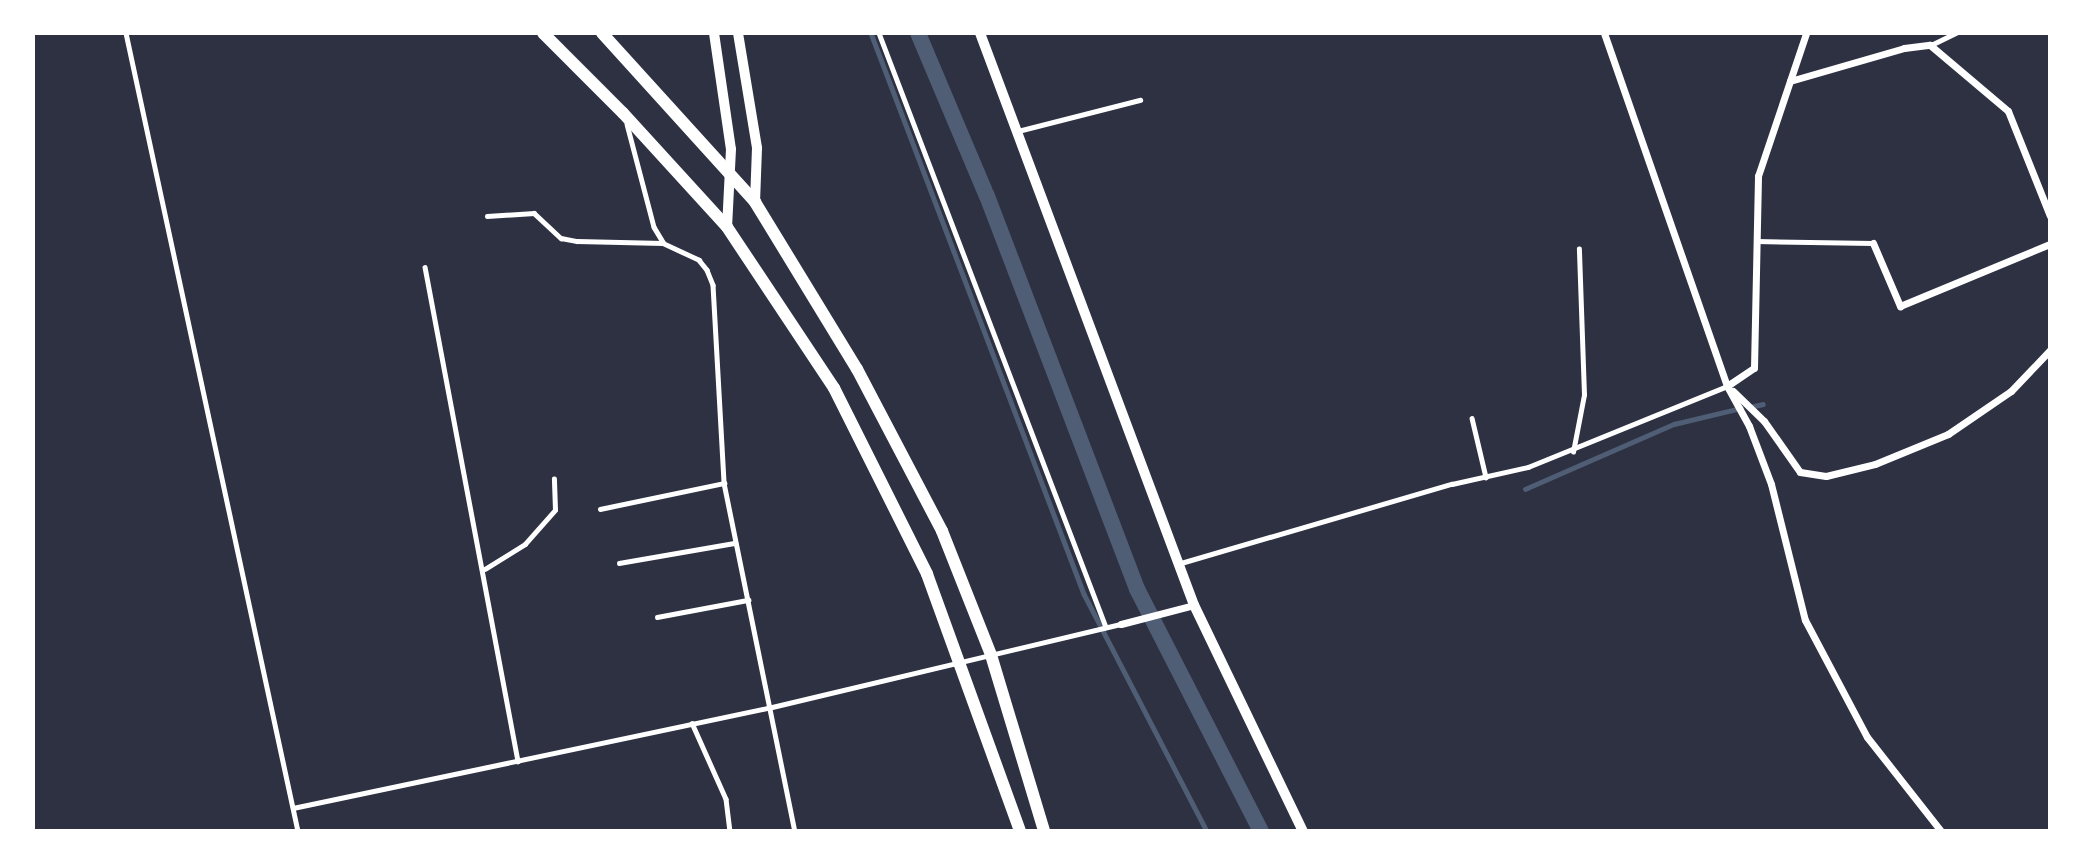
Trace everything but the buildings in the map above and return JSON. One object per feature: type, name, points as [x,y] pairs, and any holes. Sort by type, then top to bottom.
[{"type":"main road","points":[[543,33],[623,113],[727,227],[834,388],[927,574],[1020,831]]},
{"type":"main road","points":[[602,33],[755,202],[787,248],[911,471],[942,531],[992,655],[1044,831]]},
{"type":"street","points":[[714,33],[731,149],[727,227]]},
{"type":"street","points":[[738,33],[757,148],[755,202]]},
{"type":"street","points":[[980,33],[1181,563],[1194,605],[1303,831]]},
{"type":"street","points":[[1604,33],[1727,386],[1749,426],[1771,484],[1805,620],[1867,737],[1941,831]]},
{"type":"street","points":[[1727,386],[1754,368],[1758,344],[1755,241],[1758,176],[1806,33]]},
{"type":"street","points":[[1790,81],[1904,48],[1930,45],[2008,111],[2050,216]]},
{"type":"street","points":[[1873,243],[1900,306],[2050,244]]},
{"type":"street","points":[[1727,386],[1764,421],[1800,472],[1826,476],[1875,464],[1948,434],[2011,391],[2050,350]]},
{"type":"street","points":[[1121,624],[1194,605]]},
{"type":"lane","points":[[126,33],[298,831]]},
{"type":"lane","points":[[879,33],[1106,627]]},
{"type":"lane","points":[[1930,45],[1956,33]]},
{"type":"lane","points":[[1017,131],[1140,100]]},
{"type":"lane","points":[[623,113],[654,226],[663,243]]},
{"type":"lane","points":[[487,216],[534,213],[561,238],[577,241],[663,243],[699,260],[713,285],[724,483],[795,831]]},
{"type":"lane","points":[[1755,241],[1873,243]]},
{"type":"lane","points":[[1573,452],[1584,395],[1579,249]]},
{"type":"lane","points":[[425,267],[485,569],[518,761]]},
{"type":"lane","points":[[1181,563],[1573,452],[1646,416],[1727,386]]},
{"type":"lane","points":[[1472,418],[1486,477]]},
{"type":"lane","points":[[485,569],[525,544],[555,510],[554,479]]},
{"type":"lane","points":[[600,509],[724,483]]},
{"type":"lane","points":[[619,563],[735,543]]},
{"type":"lane","points":[[657,617],[748,600]]},
{"type":"lane","points":[[293,808],[768,708],[1121,624]]},
{"type":"lane","points":[[692,723],[726,799],[730,831]]},
{"type":"waterway","points":[[871,33],[1084,594],[1207,831]]},
{"type":"waterway","points":[[918,33],[987,196],[1137,589],[1261,831]]},
{"type":"waterway","points":[[1750,407],[1763,404]]},
{"type":"waterway","points":[[1525,489],[1674,424],[1741,408]]}]
